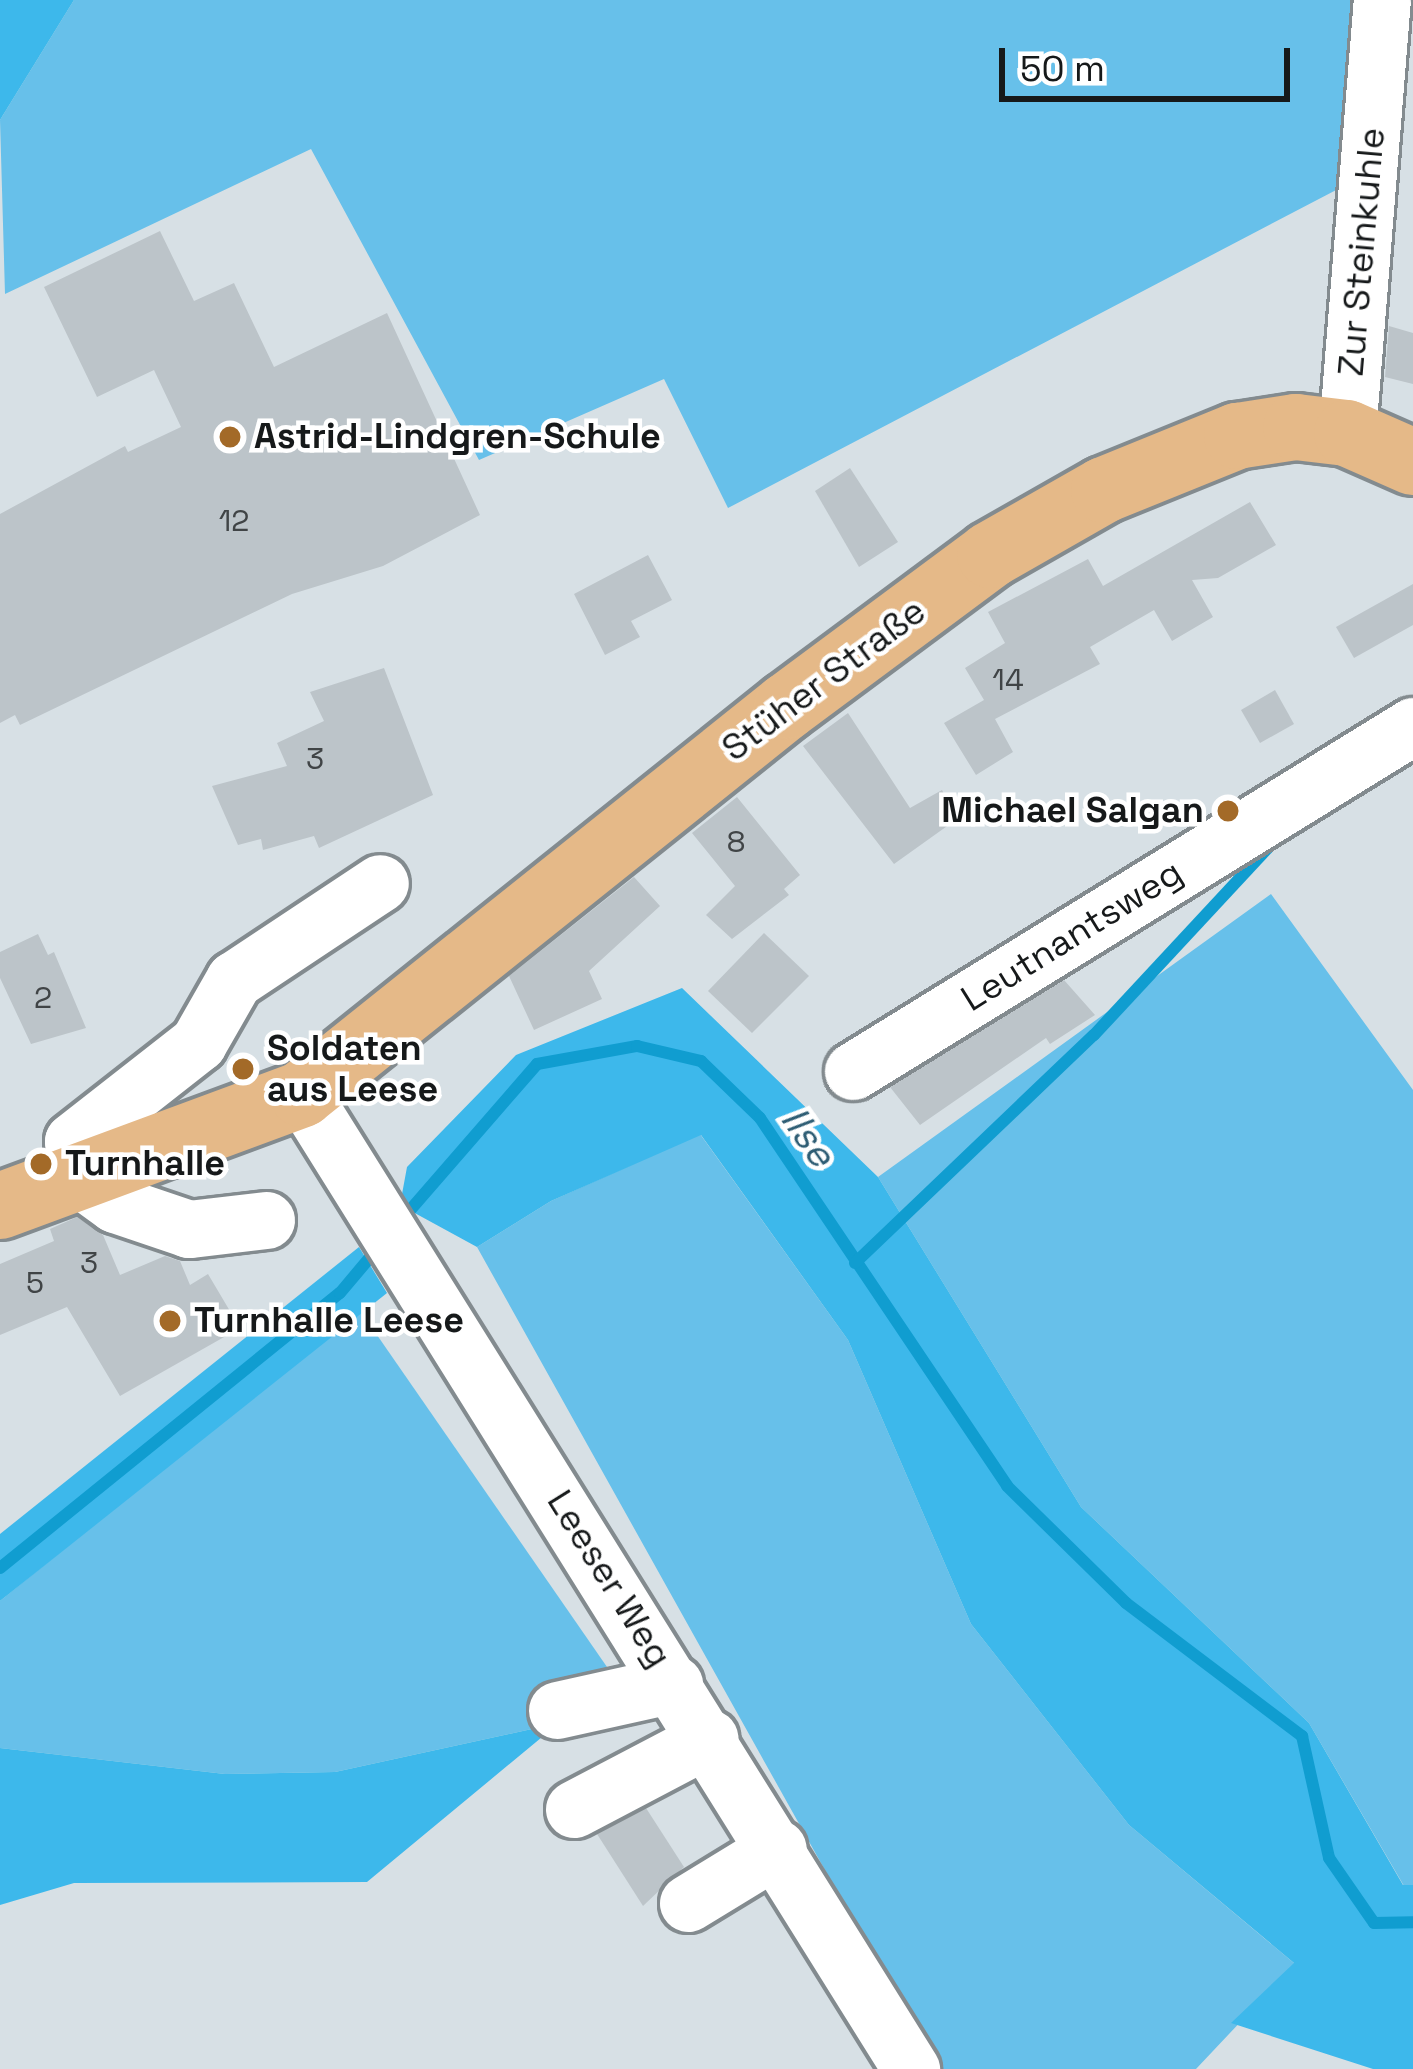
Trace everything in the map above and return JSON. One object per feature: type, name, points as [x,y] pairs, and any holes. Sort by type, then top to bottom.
[{"type":"main road","points":[[1322,430],[1413,462]]},
{"type":"main road","name":"Stüher Straße","points":[[0,1206],[302,1094],[805,692],[990,555],[1104,490],[1216,443],[1322,430]]},
{"type":"street","name":"Zur Steinkuhle","points":[[1322,430],[1382,0]]},
{"type":"street","name":"Leutnantsweg","points":[[853,1071],[1413,726]]},
{"type":"street","points":[[266,1220],[189,1229],[115,1204],[77,1177],[73,1141],[198,1043],[234,980],[380,883]]},
{"type":"street","name":"Leeser Weg","points":[[302,1094],[778,1848],[798,1926],[910,2069]]},
{"type":"street","points":[[557,1710],[674,1684]]},
{"type":"street","points":[[574,1809],[709,1738]]},
{"type":"street","points":[[688,1903],[778,1848]]},
{"type":"shaded area","points":[[0,0],[74,0],[0,120]]},
{"type":"shaded area","points":[[74,0],[1353,0],[1340,188],[728,508],[664,379],[479,460],[311,149],[5,294],[0,120]]},
{"type":"shaded area","points":[[1271,894],[1413,1090],[1413,1885],[1404,1886],[1309,1723],[1081,1507],[878,1177]]},
{"type":"shaded area","points":[[682,988],[878,1177],[1081,1507],[1309,1723],[1403,1885],[1413,1885],[1413,2069],[1373,2069],[1231,2023],[1294,1963],[1129,1825],[971,1624],[848,1340],[701,1135],[551,1201],[477,1247],[400,1205],[407,1167],[516,1055]]},
{"type":"shaded area","points":[[700,1134],[848,1340],[971,1624],[1129,1825],[1295,1964],[1196,2069],[936,2069],[477,1247],[551,1201]]},
{"type":"shaded area","points":[[359,1247],[387,1293],[0,1601],[0,1534]]},
{"type":"shaded area","points":[[359,1309],[625,1693],[559,1723],[335,1772],[225,1774],[0,1748],[0,1601]]},
{"type":"shaded area","points":[[559,1723],[367,1882],[74,1883],[0,1905],[0,1748],[225,1774],[335,1772]]},
{"type":"building","points":[[160,231],[194,301],[234,283],[274,367],[387,313],[480,515],[383,566],[292,594],[20,725],[15,715],[0,723],[0,514],[125,446],[128,452],[181,427],[154,370],[97,397],[44,287]]},
{"type":"building","points":[[1389,326],[1413,333],[1413,384],[1385,377]]},
{"type":"building","points":[[850,468],[898,542],[859,567],[815,491]]},
{"type":"building","points":[[1250,502],[1276,545],[1218,578],[1192,580],[1213,617],[1172,641],[1154,610],[1090,647],[1100,664],[995,719],[1013,752],[976,775],[944,723],[984,700],[965,668],[1005,643],[988,612],[1088,559],[1103,586]]},
{"type":"building","points":[[648,555],[672,600],[631,621],[640,637],[605,655],[574,594]]},
{"type":"building","points":[[1413,584],[1413,625],[1354,658],[1336,627]]},
{"type":"building","points":[[384,668],[433,795],[319,848],[314,836],[263,850],[261,839],[238,845],[212,786],[287,766],[277,743],[324,721],[310,692]]},
{"type":"building","points":[[1275,690],[1294,724],[1260,743],[1241,710]]},
{"type":"building","points":[[848,713],[910,808],[942,790],[957,819],[894,864],[803,746]]},
{"type":"building","points":[[737,797],[800,875],[784,889],[789,895],[732,939],[706,915],[735,886],[692,833]]},
{"type":"building","points":[[634,877],[660,906],[589,971],[602,999],[534,1030],[509,976]]},
{"type":"building","points":[[764,933],[809,976],[752,1033],[708,991]]},
{"type":"building","points":[[38,934],[48,955],[54,952],[86,1028],[31,1044],[0,978],[0,952]]},
{"type":"building","points":[[1064,980],[1095,1015],[1050,1044],[1046,1038],[920,1125],[890,1087]]},
{"type":"building","points":[[77,1217],[103,1235],[120,1275],[165,1256],[180,1261],[190,1285],[208,1274],[240,1328],[120,1396],[67,1307],[0,1335],[0,1264],[54,1241],[50,1229]]},
{"type":"building","points":[[646,1808],[684,1867],[643,1906],[597,1834]]},
{"type":"waterway","points":[[855,1263],[1094,1035],[1277,838]]},
{"type":"waterway","name":"Ilse","points":[[398,1224],[537,1064],[637,1046],[701,1061],[760,1118],[1007,1486],[1126,1603],[1302,1736],[1329,1858],[1374,1923],[1413,1922]]},
{"type":"waterway","name":"Ilse","points":[[0,1568],[340,1293],[377,1249]]},
{"type":"place","name":"Astrid-Lindgren-Schule","points":[[230,437]]},
{"type":"place","name":"Michael Salgan","points":[[1228,811]]},
{"type":"place","name":"Soldaten aus Leese","points":[[243,1069]]},
{"type":"place","name":"Turnhalle","points":[[41,1164]]},
{"type":"place","name":"Turnhalle Leese","points":[[170,1321]]}]
